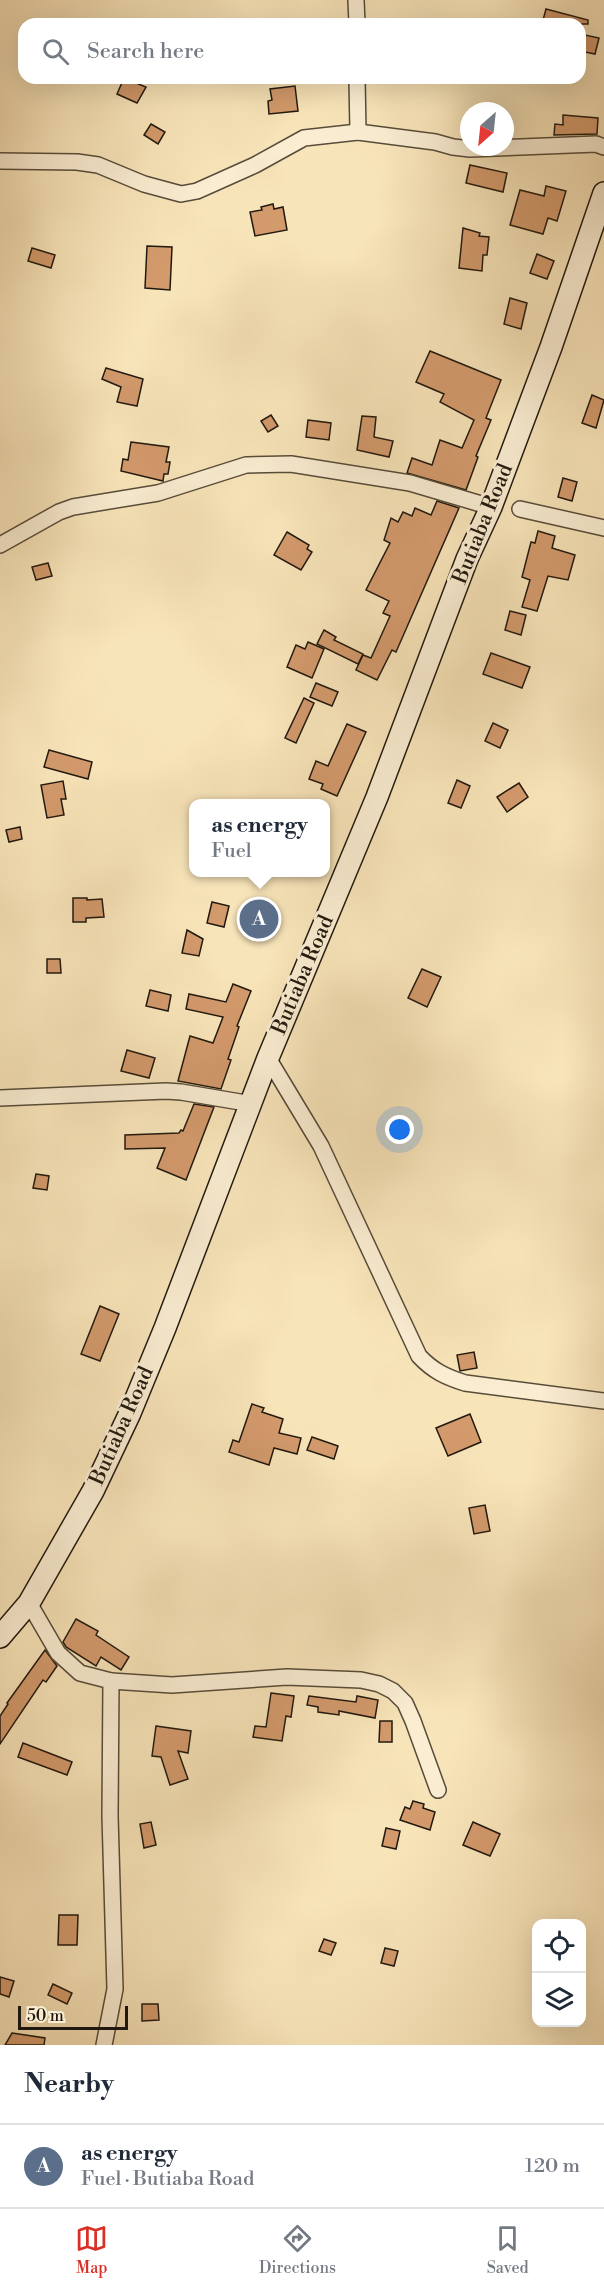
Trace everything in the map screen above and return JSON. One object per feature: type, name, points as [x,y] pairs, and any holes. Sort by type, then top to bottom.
[{"type":"main road","name":"Butiaba Road","points":[[0,1636],[29,1603],[93,1491],[130,1413],[165,1328],[268,1058],[377,797],[467,560],[491,507],[551,347],[604,193]]},
{"type":"street","points":[[356,0],[357,18]]},
{"type":"street","points":[[357,84],[358,132]]},
{"type":"street","points":[[0,161],[77,162],[98,165],[144,184],[181,194],[197,191],[255,165],[304,138],[358,132],[470,149],[596,144],[604,147]]},
{"type":"street","points":[[0,545],[73,507],[158,493],[246,465],[291,464],[410,483],[491,507]]},
{"type":"street","points":[[520,509],[604,528]]},
{"type":"street","points":[[268,1058],[321,1146],[418,1356],[429,1368],[445,1377],[465,1383],[604,1401]]},
{"type":"street","points":[[0,1098],[166,1091],[252,1104]]},
{"type":"street","points":[[29,1603],[58,1653],[80,1674],[111,1681],[172,1685],[287,1677],[361,1680],[379,1684],[393,1691],[405,1704],[438,1790]]},
{"type":"street","points":[[104,2045],[115,1989],[110,1816],[111,1681]]},
{"type":"building","points":[[546,9],[580,18],[544,18]]},
{"type":"building","points":[[586,35],[599,38],[595,54],[586,52]]},
{"type":"building","points":[[121,84],[139,84],[146,87],[137,103],[117,94]]},
{"type":"building","points":[[295,86],[298,111],[269,114],[268,101],[272,100],[270,89]]},
{"type":"building","points":[[563,115],[598,118],[597,134],[554,135],[555,124],[563,125]]},
{"type":"building","points":[[151,124],[165,132],[158,144],[144,135]]},
{"type":"building","points":[[470,165],[507,173],[503,192],[466,183]]},
{"type":"building","points":[[546,186],[566,191],[557,221],[548,218],[543,234],[510,225],[520,190],[544,196]]},
{"type":"building","points":[[273,204],[274,209],[283,207],[287,230],[255,236],[250,212],[262,210],[261,207]]},
{"type":"building","points":[[463,228],[480,233],[479,236],[489,237],[487,255],[483,255],[482,271],[459,268]]},
{"type":"building","points":[[147,246],[172,247],[170,290],[145,288]]},
{"type":"building","points":[[32,248],[55,255],[51,268],[28,261]]},
{"type":"building","points":[[537,254],[554,261],[547,279],[530,273]]},
{"type":"building","points":[[510,298],[527,303],[521,329],[504,324]]},
{"type":"building","points":[[430,351],[501,380],[486,418],[491,420],[476,456],[478,457],[466,490],[407,473],[412,458],[432,465],[440,440],[462,448],[474,420],[440,402],[444,394],[416,382]]},
{"type":"building","points":[[106,368],[143,379],[137,406],[117,402],[121,387],[102,379]]},
{"type":"building","points":[[592,395],[604,400],[596,428],[582,423]]},
{"type":"building","points":[[271,415],[278,426],[268,432],[261,421]]},
{"type":"building","points":[[362,416],[376,417],[374,437],[393,441],[389,457],[357,450]]},
{"type":"building","points":[[308,420],[331,423],[329,440],[306,437]]},
{"type":"building","points":[[131,442],[169,447],[166,462],[170,462],[168,474],[164,474],[163,481],[121,471],[123,459],[128,460]]},
{"type":"building","points":[[563,478],[577,482],[572,501],[558,497]]},
{"type":"building","points":[[437,501],[459,508],[396,652],[392,650],[377,680],[356,670],[363,655],[371,658],[390,616],[383,613],[389,601],[366,590],[390,543],[384,540],[391,518],[398,522],[403,512],[412,516],[415,508],[431,515]]},
{"type":"building","points":[[538,531],[555,536],[552,548],[575,555],[568,580],[548,576],[537,611],[522,607],[530,580],[522,577],[531,542],[535,543]]},
{"type":"building","points":[[287,532],[309,545],[307,549],[312,552],[301,570],[274,555]]},
{"type":"building","points":[[48,563],[52,576],[36,580],[32,567]]},
{"type":"building","points":[[510,611],[526,615],[521,635],[505,630]]},
{"type":"building","points":[[324,630],[336,637],[334,640],[363,654],[358,664],[317,644]]},
{"type":"building","points":[[308,642],[324,649],[312,678],[287,667],[296,645],[305,649]]},
{"type":"building","points":[[491,653],[530,667],[522,688],[483,674]]},
{"type":"building","points":[[316,683],[338,692],[332,706],[310,697]]},
{"type":"building","points":[[304,698],[314,703],[296,743],[285,738]]},
{"type":"building","points":[[493,723],[508,730],[500,748],[485,741]]},
{"type":"building","points":[[347,724],[366,732],[337,796],[321,789],[323,784],[309,779],[316,761],[328,766]]},
{"type":"building","points":[[49,750],[92,762],[88,779],[44,767]]},
{"type":"building","points":[[457,780],[470,786],[461,808],[448,803]]},
{"type":"building","points":[[63,781],[66,799],[61,799],[64,815],[47,818],[41,785]]},
{"type":"building","points":[[519,783],[528,797],[507,812],[497,797]]},
{"type":"building","points":[[20,827],[22,839],[9,842],[6,830]]},
{"type":"building","points":[[73,898],[102,899],[104,917],[86,918],[86,922],[73,922]]},
{"type":"building","points":[[212,902],[229,906],[224,927],[207,923]]},
{"type":"building","points":[[187,930],[203,939],[199,956],[182,953]]},
{"type":"building","points":[[47,959],[60,959],[61,973],[47,973]]},
{"type":"building","points":[[422,969],[441,977],[427,1007],[408,998]]},
{"type":"building","points":[[233,984],[251,991],[237,1026],[239,1027],[228,1059],[231,1060],[221,1089],[178,1081],[190,1036],[213,1043],[223,1017],[186,1009],[189,994],[226,1002]]},
{"type":"building","points":[[150,990],[171,995],[168,1011],[146,1006]]},
{"type":"building","points":[[127,1050],[155,1058],[149,1078],[121,1071]]},
{"type":"building","points":[[194,1104],[214,1107],[186,1180],[157,1168],[165,1148],[125,1149],[125,1135],[183,1131]]},
{"type":"building","points":[[36,1174],[49,1176],[47,1190],[33,1188]]},
{"type":"building","points":[[100,1306],[119,1314],[100,1361],[81,1354]]},
{"type":"building","points":[[474,1352],[477,1368],[460,1371],[457,1355]]},
{"type":"building","points":[[252,1404],[264,1408],[262,1412],[283,1419],[279,1433],[301,1438],[297,1454],[274,1448],[269,1465],[229,1452],[233,1440],[239,1442]]},
{"type":"building","points":[[470,1414],[481,1442],[448,1456],[436,1428]]},
{"type":"building","points":[[312,1437],[338,1446],[334,1459],[307,1450]]},
{"type":"building","points":[[485,1505],[490,1531],[474,1534],[469,1508]]},
{"type":"building","points":[[76,1619],[98,1631],[96,1635],[129,1657],[121,1670],[101,1657],[96,1666],[66,1647],[63,1642]]},
{"type":"building","points":[[45,1650],[57,1666],[46,1682],[43,1680],[0,1744],[0,1716]]},
{"type":"building","points":[[271,1693],[294,1696],[291,1717],[286,1716],[282,1741],[253,1737],[255,1726],[266,1727]]},
{"type":"building","points":[[309,1696],[356,1702],[357,1696],[378,1700],[375,1718],[339,1711],[339,1715],[318,1712],[318,1707],[307,1705]]},
{"type":"building","points":[[380,1721],[392,1721],[392,1742],[379,1742]]},
{"type":"building","points":[[156,1726],[191,1731],[188,1753],[178,1751],[188,1779],[170,1785],[161,1757],[152,1756]]},
{"type":"building","points":[[23,1743],[72,1762],[67,1775],[18,1757]]},
{"type":"building","points":[[413,1801],[424,1804],[423,1808],[435,1812],[430,1830],[400,1820],[405,1807],[410,1809]]},
{"type":"building","points":[[151,1822],[156,1845],[144,1848],[140,1824]]},
{"type":"building","points":[[473,1822],[500,1834],[490,1856],[463,1845]]},
{"type":"building","points":[[386,1828],[400,1831],[396,1849],[382,1846]]},
{"type":"building","points":[[59,1915],[78,1915],[77,1945],[58,1945]]},
{"type":"building","points":[[324,1939],[336,1943],[331,1955],[319,1951]]},
{"type":"building","points":[[385,1948],[398,1951],[394,1966],[381,1963]]},
{"type":"building","points":[[0,1977],[14,1981],[9,1997],[0,1994]]},
{"type":"building","points":[[53,1984],[72,1993],[67,2004],[48,1995]]},
{"type":"building","points":[[142,2004],[158,2004],[159,2020],[142,2021]]},
{"type":"building","points":[[12,2033],[45,2038],[44,2045],[5,2045]]},
{"type":"place","name":"as energy","points":[[259,919]]}]
